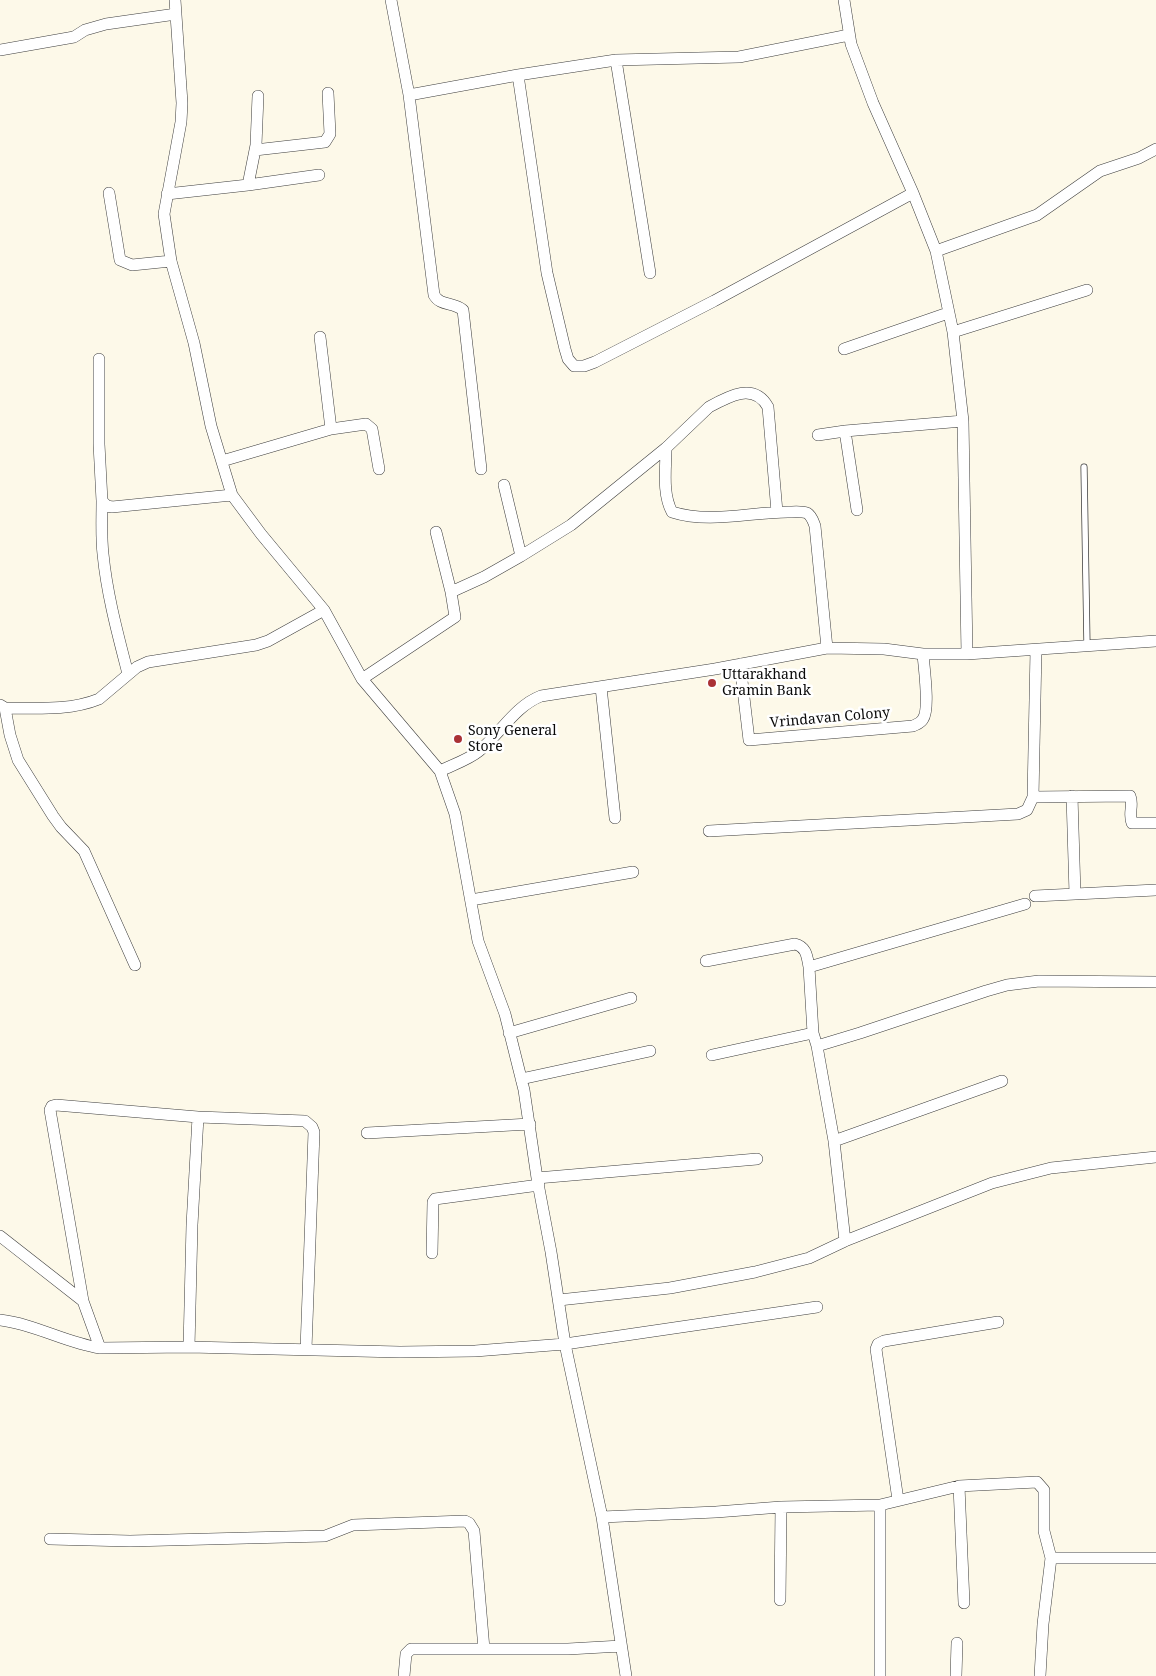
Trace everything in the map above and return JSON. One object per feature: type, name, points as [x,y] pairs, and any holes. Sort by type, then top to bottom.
[{"type":"street","points":[[175,0],[182,103],[181,122],[164,214],[172,261],[194,343],[211,426],[232,495],[261,534],[324,610],[362,679],[440,771],[456,814],[478,941],[505,1014],[521,1078],[565,1344],[602,1517],[626,1676]]},
{"type":"street","points":[[391,0],[409,95],[434,295],[439,302],[451,303],[463,310],[480,469]]},
{"type":"street","points":[[844,0],[851,44],[873,103],[913,193],[936,251],[953,332],[963,421],[967,654]]},
{"type":"street","points":[[0,50],[74,37],[85,30],[106,24],[176,14]]},
{"type":"street","points":[[409,95],[518,75],[616,60],[739,57],[849,35]]},
{"type":"street","points":[[616,60],[650,273]]},
{"type":"street","points":[[518,75],[547,272],[564,349],[568,359],[574,366],[584,366],[595,362],[714,301],[913,193]]},
{"type":"street","points":[[255,150],[325,142],[330,134],[328,93]]},
{"type":"street","points":[[248,185],[255,150],[258,96]]},
{"type":"street","points":[[936,251],[1037,215],[1100,172],[1139,158],[1156,149]]},
{"type":"street","points":[[167,194],[319,175]]},
{"type":"street","points":[[109,193],[120,260],[132,265],[172,261]]},
{"type":"street","points":[[953,332],[1087,290]]},
{"type":"street","points":[[844,349],[948,313]]},
{"type":"street","points":[[320,337],[331,429]]},
{"type":"street","points":[[99,359],[99,444],[103,552],[117,630],[128,674]]},
{"type":"street","points":[[451,592],[484,577],[571,525],[666,448],[709,408],[741,393],[751,393],[763,398],[768,407],[777,512]]},
{"type":"street","points":[[818,435],[963,421]]},
{"type":"street","points":[[222,461],[331,429],[368,425],[372,429],[379,469]]},
{"type":"street","points":[[845,431],[857,510]]},
{"type":"street","points":[[666,448],[666,494],[667,504],[672,512],[701,518],[777,512],[807,513],[812,518],[815,526],[827,648]]},
{"type":"street","points":[[504,485],[521,556]]},
{"type":"street","points":[[102,500],[112,507],[232,495]]},
{"type":"street","points":[[362,679],[455,617],[451,592],[436,532]]},
{"type":"street","points":[[136,966],[84,851],[53,816],[18,760],[2,707],[49,708],[91,702],[99,699],[137,667],[148,662],[256,645],[268,641],[324,610]]},
{"type":"street","points":[[440,771],[478,752],[522,708],[541,696],[601,688],[827,648],[884,648],[923,654],[967,654],[1156,641]]},
{"type":"street","points":[[709,831],[1018,814],[1027,810],[1033,797],[1036,650]]},
{"type":"street","name":"Vrindavan Colony","points":[[740,664],[749,740],[913,726],[922,722],[927,706],[923,654]]},
{"type":"street","points":[[601,688],[615,818]]},
{"type":"street","points":[[1072,796],[1075,894]]},
{"type":"street","points":[[1033,797],[1130,796],[1132,799],[1130,819],[1132,823],[1156,823]]},
{"type":"street","points":[[471,900],[633,872]]},
{"type":"street","points":[[1035,896],[1156,890]]},
{"type":"street","points":[[809,968],[1024,904]]},
{"type":"street","points":[[706,961],[795,944],[802,946],[805,950],[809,968],[813,1033],[834,1140],[845,1241]]},
{"type":"street","points":[[817,1046],[860,1034],[1008,985],[1039,981],[1156,982]]},
{"type":"street","points":[[509,1033],[631,998]]},
{"type":"street","points":[[712,1055],[813,1033]]},
{"type":"street","points":[[521,1078],[650,1051]]},
{"type":"street","points":[[834,1140],[1002,1081]]},
{"type":"street","points":[[100,1348],[83,1301],[50,1110],[52,1106],[56,1105],[198,1117],[304,1120],[312,1127],[314,1132],[306,1349]]},
{"type":"street","points":[[189,1348],[192,1225],[198,1117]]},
{"type":"street","points":[[367,1133],[530,1124]]},
{"type":"street","points":[[559,1300],[670,1288],[755,1272],[809,1258],[845,1241],[992,1183],[1051,1168],[1156,1157]]},
{"type":"street","points":[[432,1253],[433,1202],[435,1198],[538,1182],[757,1159]]},
{"type":"street","points":[[0,1236],[83,1301]]},
{"type":"street","points":[[0,1320],[24,1324],[87,1346],[100,1348],[306,1349],[400,1352],[475,1351],[565,1344],[818,1307]]},
{"type":"street","points":[[898,1500],[876,1349],[878,1344],[884,1340],[998,1322]]},
{"type":"street","points":[[602,1517],[716,1512],[781,1506],[880,1504],[959,1486],[1037,1482],[1044,1490],[1044,1531],[1051,1558],[1043,1624],[1040,1676]]},
{"type":"street","points":[[959,1486],[964,1603]]},
{"type":"street","points":[[880,1504],[880,1676]]},
{"type":"street","points":[[780,1600],[781,1506]]},
{"type":"street","points":[[50,1539],[130,1541],[325,1536],[353,1524],[465,1521],[469,1523],[474,1531],[484,1649]]},
{"type":"street","points":[[1051,1558],[1156,1558]]},
{"type":"street","points":[[956,1676],[957,1643]]},
{"type":"street","points":[[404,1676],[408,1650],[568,1650],[621,1646]]},
{"type":"lane","points":[[1084,467],[1087,645]]},
{"type":"place","name":"Uttarakhand Gramin Bank","points":[[712,683]]},
{"type":"place","name":"Sony General Store","points":[[458,739]]}]
